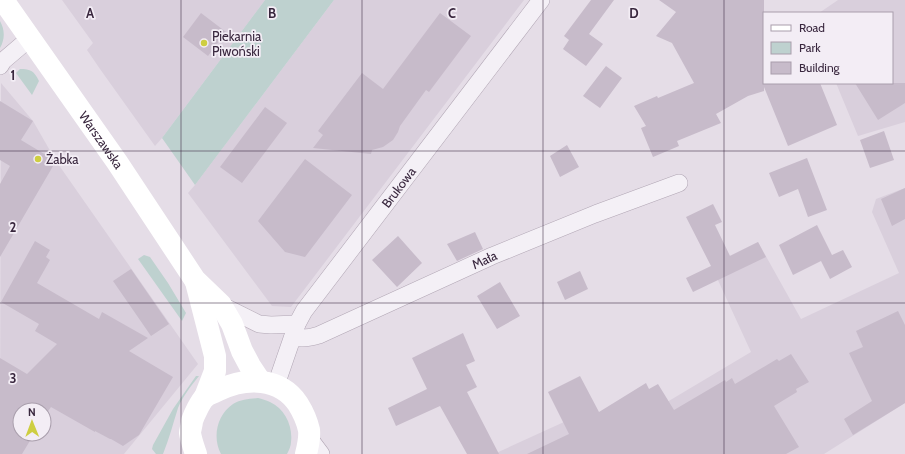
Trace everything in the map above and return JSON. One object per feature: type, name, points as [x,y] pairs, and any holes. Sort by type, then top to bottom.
[{"type":"street","name":"Warszawska","points":[[3,0],[121,168],[196,282],[221,305],[259,324],[295,330]]},
{"type":"street","name":"Brukowa","points":[[268,383],[304,311],[541,0]]},
{"type":"street","points":[[0,66],[3,61],[30,38]]},
{"type":"street","name":"Mała","points":[[295,330],[299,338],[319,335],[492,256],[595,214],[679,183]]},
{"type":"street","name":"Warszawska","points":[[190,433],[194,414],[205,397],[215,371],[215,356],[196,282]]},
{"type":"street","name":"Warszawska","points":[[221,305],[232,324],[242,351],[250,366],[268,383],[286,392],[294,399],[302,410],[307,421],[312,449]]},
{"type":"street","points":[[205,397],[227,386],[247,381],[268,383]]},
{"type":"street","points":[[180,454],[190,433]]},
{"type":"street","points":[[190,433],[196,454]]},
{"type":"shaded area","points":[[62,0],[265,0],[155,146],[87,50],[93,43]]},
{"type":"shaded area","points":[[334,0],[524,0],[291,307],[272,306],[188,193]]},
{"type":"shaded area","points":[[838,0],[905,0],[905,122],[858,136],[836,84],[893,84],[893,12],[820,12]]},
{"type":"shaded area","points":[[1,83],[33,121],[56,161],[198,364],[124,454],[0,454]]},
{"type":"shaded area","points":[[905,188],[905,403],[824,454],[494,454],[564,422],[652,411],[751,352],[711,265],[758,242],[801,319],[899,273],[872,212],[876,199]]},
{"type":"green space","points":[[265,0],[334,0],[195,185],[162,138]]},
{"type":"green space","points":[[0,21],[4,34],[0,48]]},
{"type":"green space","points":[[20,69],[32,71],[39,81],[32,95],[16,73]]},
{"type":"green space","points":[[144,255],[150,257],[186,313],[182,321],[138,259]]},
{"type":"green space","points":[[196,376],[199,376],[190,387],[178,408],[163,454],[156,454],[152,449],[153,445],[173,409]]},
{"type":"green space","points":[[258,398],[275,405],[287,419],[291,430],[291,445],[287,454],[221,454],[218,447],[217,434],[223,414],[236,402]]},
{"type":"building","points":[[591,0],[614,0],[589,34],[603,44],[586,66],[563,49],[569,40],[564,36]]},
{"type":"building","points":[[659,0],[764,0],[763,84],[820,84],[837,125],[788,146],[764,87],[764,91],[748,96],[716,114],[721,123],[677,141],[679,146],[653,157],[641,128],[646,126],[634,106],[694,83],[672,43],[656,36],[676,12]]},
{"type":"building","points":[[201,13],[226,32],[208,56],[183,37]]},
{"type":"building","points":[[440,13],[471,36],[429,92],[426,90],[400,126],[393,140],[383,147],[372,150],[371,154],[313,148],[323,135],[318,131],[362,73],[383,89]]},
{"type":"building","points":[[606,66],[622,78],[600,108],[583,96]]},
{"type":"building","points":[[905,83],[905,103],[878,120],[856,84]]},
{"type":"building","points":[[0,101],[33,121],[21,140],[56,161],[0,257],[0,184],[10,166],[0,160]]},
{"type":"building","points":[[265,107],[287,123],[242,183],[220,167]]},
{"type":"building","points":[[884,131],[894,160],[870,168],[860,140]]},
{"type":"building","points":[[567,145],[579,167],[560,177],[550,156]]},
{"type":"building","points":[[807,158],[827,210],[808,217],[798,189],[779,197],[769,173]]},
{"type":"building","points":[[305,159],[352,195],[305,257],[285,252],[258,221]]},
{"type":"building","points":[[905,188],[905,219],[892,226],[881,199]]},
{"type":"building","points":[[713,204],[722,222],[715,225],[730,256],[758,242],[766,257],[693,292],[686,278],[711,266],[686,217]]},
{"type":"building","points":[[817,225],[832,255],[843,250],[852,267],[830,279],[821,261],[793,275],[779,245]]},
{"type":"building","points":[[475,232],[483,249],[457,261],[447,244]]},
{"type":"building","points":[[398,236],[422,263],[397,287],[372,260]]},
{"type":"building","points":[[35,241],[50,250],[46,257],[50,260],[37,283],[99,319],[102,312],[148,338],[129,351],[173,377],[139,435],[123,446],[52,408],[52,402],[12,402],[12,442],[29,442],[22,454],[0,454],[0,358],[27,374],[57,344],[35,331],[39,324],[1,302]]},
{"type":"building","points":[[131,269],[169,324],[151,336],[113,281]]},
{"type":"building","points":[[580,271],[588,289],[565,300],[557,282]]},
{"type":"building","points":[[500,282],[520,316],[497,329],[477,296]]},
{"type":"building","points":[[898,311],[905,325],[905,403],[853,435],[844,419],[872,401],[849,353],[863,347],[856,331]]},
{"type":"building","points":[[463,333],[475,361],[466,365],[477,387],[467,392],[499,454],[467,454],[440,406],[396,426],[388,408],[427,389],[412,358]]},
{"type":"building","points":[[791,354],[809,382],[796,389],[797,392],[774,406],[799,447],[786,454],[527,454],[569,434],[548,392],[580,376],[599,412],[646,383],[649,389],[658,384],[674,410],[725,380],[726,382],[732,378],[735,384],[777,359],[779,361]]},
{"type":"place","name":"Piekarnia Piwoński","points":[[204,43]]},
{"type":"place","name":"Żabka","points":[[38,159]]}]
